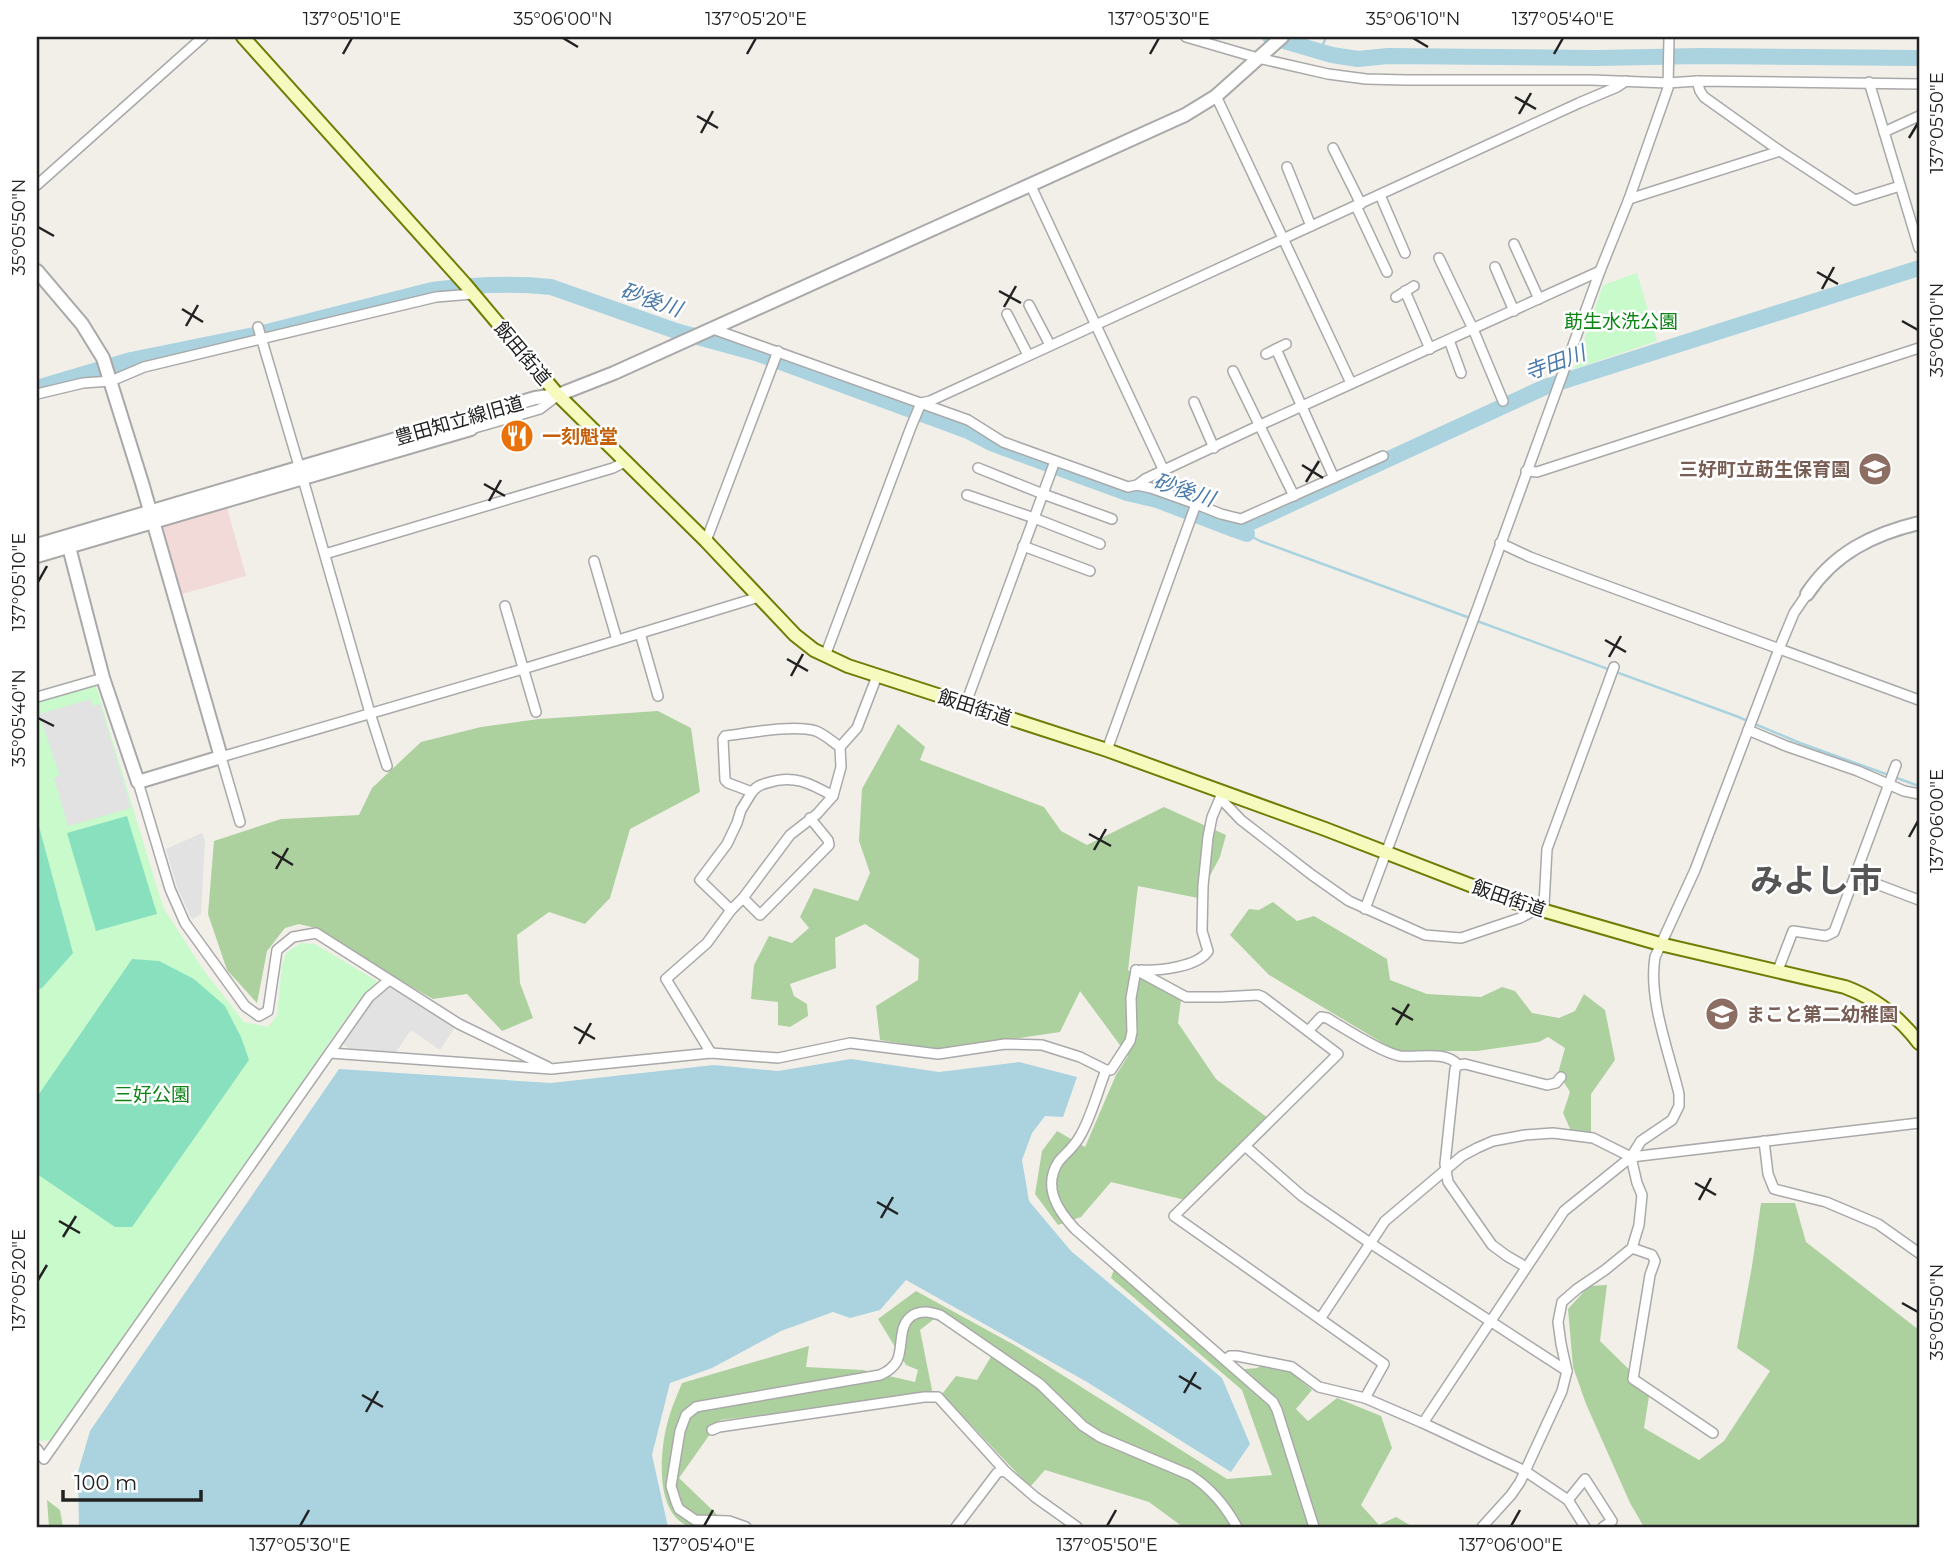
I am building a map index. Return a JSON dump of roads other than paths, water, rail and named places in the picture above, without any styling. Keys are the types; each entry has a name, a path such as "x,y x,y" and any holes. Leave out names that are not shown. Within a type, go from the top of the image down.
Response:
{"main road":[{"name":"飯田街道","path":"243,37 469,290 558,395 706,541 794,635 825,656 877,676 1107,750 1221,795 1385,852 1539,910 1660,944 1778,970 1863,993 1917,1037"}],"street":[{"path":"37,185 203,37"},
{"path":"1186,37 1258,58 1328,74 1366,79 1919,84"},
{"path":"558,395 684,343 1185,115 1216,96 1282,37"},
{"path":"1365,909 1629,199 1669,81 1669,37"},
{"path":"825,656 920,405 1626,81"},
{"path":"1697,81 1704,97 1855,200 1900,186"},
{"path":"1869,82 1919,248"},
{"path":"1216,96 1351,383"},
{"path":"1884,132 1919,116"},
{"path":"1333,148 1387,272"},
{"path":"1629,199 1780,151"},
{"path":"1287,167 1311,226"},
{"path":"1030,184 1164,471"},
{"path":"1380,195 1405,253"},
{"path":"1514,244 1539,299"},
{"path":"1439,258 1474,329 1503,401"},
{"path":"1495,267 1514,311"},
{"path":"37,271 82,324 103,358 240,822"},
{"path":"1138,485 1145,479 1258,426 1600,271"},
{"path":"1396,297 1414,286"},
{"path":"37,394 83,383 111,381 144,367 469,290"},
{"path":"1405,291 1430,349"},
{"path":"1029,304 1050,345"},
{"path":"1007,314 1028,355"},
{"path":"258,328 387,766"},
{"path":"709,331 968,420 1003,442 1055,462 1128,487 1138,485 1151,488 1196,506 1241,519 1383,456"},
{"path":"1449,340 1461,373"},
{"path":"1266,354 1286,344"},
{"path":"1526,471 1536,472 1919,348"},
{"path":"1276,349 1334,478"},
{"path":"706,541 777,353"},
{"path":"1233,371 1294,496"},
{"name":"豊田知立線旧道","path":"301,473 540,410 558,395"},
{"name":"豊田知立線旧道","path":"37,545 150,517 301,473 535,398 558,395"},
{"path":"1194,402 1214,448"},
{"path":"324,554 613,468 625,461"},
{"path":"966,704 1055,462"},
{"path":"978,468 1112,519"},
{"path":"967,495 1100,544"},
{"path":"1107,750 1196,506"},
{"name":"豊田知立線旧道","path":"37,556 150,517"},
{"path":"1423,1423 1564,1211 1631,1157 1641,1141 1672,1120 1679,1106 1677,1086 1654,994 1655,957 1695,870 1779,649 1794,613 1826,569 1857,545 1889,531 1919,523"},
{"path":"1500,544 1567,572 1919,700"},
{"path":"1023,546 1090,571"},
{"path":"69,547 103,678 177,907 191,932 245,1006 258,1016 268,1011 277,950 293,937 316,933 459,1024 551,1069"},
{"path":"593,561 617,640"},
{"path":"138,782 759,597"},
{"path":"505,606 536,712"},
{"path":"640,633 658,696"},
{"path":"1136,970 1150,971 1192,964 1208,951 1202,931 1203,886 1212,817 1221,795 1241,820 1349,901 1425,935 1461,938 1539,910 1544,905 1547,849 1614,667"},
{"path":"711,1053 666,979 707,943 790,835 833,796 841,767 840,747 857,728 877,676"},
{"path":"37,697 103,678"},
{"path":"752,792 725,780 725,736 801,729 817,732 840,747"},
{"path":"1748,730 1919,794"},
{"path":"1778,970 1793,931 1826,936 1834,932 1895,766"},
{"path":"731,910 701,880 727,844 741,810 756,786 780,778 797,780 833,796"},
{"path":"743,898 760,915 829,845 810,818"},
{"path":"1855,876 1919,900"},
{"path":"1136,970 1186,997 1258,995 1338,1054 1174,1216 1384,1364 1365,1398"},
{"path":"330,1052 551,1069 711,1053 778,1058 850,1043 938,1054 1005,1044 1042,1045 1111,1070 1130,1041 1131,999 1136,970"},
{"path":"37,1449 44,1459 369,997 390,980"},
{"path":"1308,1031 1321,1017 1327,1018 1398,1056 1434,1055 1454,1061 1458,1066"},
{"path":"1526,1266 1492,1245 1448,1182 1445,1172 1455,1069 1465,1064 1547,1085 1556,1083 1561,1077"},
{"path":"1106,1070 1080,1137 1059,1162 1052,1176 1055,1204 1075,1229 1273,1402 1314,1527"},
{"path":"1320,1319 1385,1221 1462,1156 1493,1142 1553,1133 1593,1138 1631,1157 1919,1123"},
{"path":"1764,1141 1768,1174 1774,1189 1826,1202 1878,1224 1919,1253"},
{"path":"1245,1146 1302,1196 1567,1371"},
{"path":"1482,1527 1511,1495 1562,1391 1567,1371 1558,1322 1562,1302 1632,1248 1639,1225 1642,1195 1631,1157"},
{"path":"1632,1248 1653,1255 1655,1261 1650,1275 1633,1379 1713,1433"},
{"path":"746,1527 729,1521 695,1520 680,1509 671,1486 680,1431 686,1415 696,1407 880,1375 892,1368 897,1360 904,1324 908,1318 924,1312 940,1315 1040,1384 1083,1426 1100,1437 1203,1483 1218,1496 1237,1527"},
{"path":"1226,1359 1237,1356 1292,1367 1319,1387 1365,1398 1423,1423 1525,1471 1568,1500 1586,1527"},
{"path":"712,1430 931,1396 941,1399 1006,1472 1077,1527"},
{"path":"956,1527 997,1473 1006,1472"},
{"path":"1568,1500 1585,1479 1612,1521 1603,1527"}],"water":[{"path":"851,1059 939,1072 1019,1062 1077,1077 1063,1117 1045,1116 1032,1133 1022,1160 1029,1201 1071,1251 1222,1378 1250,1444 1231,1472 1087,1382 906,1280 880,1310 850,1318 833,1312 781,1331 712,1368 670,1383 652,1455 668,1527 79,1527 78,1472 90,1431 339,1069 551,1083 714,1065 778,1071"}],"waterway":[{"path":"1270,37 1332,55 1358,59 1388,56 1919,58"},
{"path":"1320,52 1326,37"},
{"name":"寺田川","path":"1247,534 1233,529 1545,387 1919,268"},
{"name":"砂後川","path":"37,388 131,360 259,334 432,290 491,285 551,287 676,331 756,353 968,431 991,443 1233,529"},
{"path":"1247,534 1470,618"},
{"path":"1477,621 1919,786"}],"place":[{"name":"一刻魁堂","path":"517,436"},
{"name":"三好町立莇生保育園","path":"1875,469"},
{"name":"まこと第二幼稚園","path":"1722,1014"}],"district":[{"name":"みよし市","path":"1816,880"}],"park label":[{"name":"莇生水洗公園","path":"1621,321"},
{"name":"三好公園","path":"152,1094"}]}
